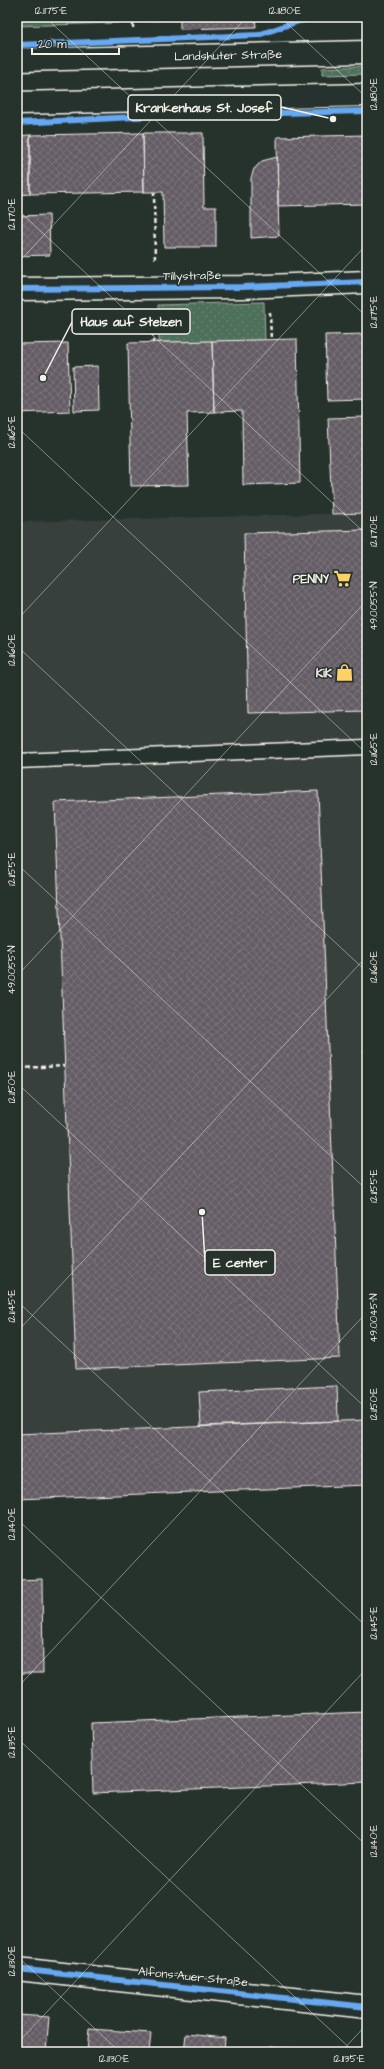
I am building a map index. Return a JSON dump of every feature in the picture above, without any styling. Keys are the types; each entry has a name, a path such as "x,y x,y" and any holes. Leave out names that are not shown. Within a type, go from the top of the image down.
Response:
{"street":[{"name":"Landshuter Straße","path":"17,60 367,52"},
{"path":"17,103 367,95"},
{"name":"Tillystraße","path":"17,289 242,287 367,282"},
{"name":"Alfons-Auer-Straße","path":"17,1969 367,2007"}],"lane":[{"path":"17,761 367,747"}],"path":[{"path":"133,17 133,24"},
{"path":"154,192 155,264"},
{"path":"363,1051 367,1053"},
{"path":"20,1068 64,1066"}],"shaded area":[{"path":"17,17 367,17 17,26"},
{"path":"367,513 367,1420 17,1434 17,522"}],"green space":[{"path":"17,17 118,17 118,23 17,26"},
{"path":"367,66 367,74 322,75 322,68"},
{"path":"264,302 265,340 159,342 158,305"}],"building":[{"path":"180,17 255,17 256,27 180,29"},
{"path":"143,133 203,133 204,207 216,207 216,247 164,247 163,192 144,192"},
{"path":"143,133 144,192 30,194 30,135"},
{"path":"30,135 30,194 17,195 17,136"},
{"path":"367,135 367,204 278,206 277,137"},
{"path":"277,157 279,236 251,238 251,178 254,169 262,161"},
{"path":"49,215 50,255 17,256 17,216"},
{"path":"367,334 367,399 327,400 325,335"},
{"path":"297,339 300,483 243,485 242,411 214,412 212,341"},
{"path":"212,341 214,412 187,413 189,485 131,486 128,343"},
{"path":"68,343 70,411 17,413 17,344"},
{"path":"98,366 99,410 74,411 73,367"},
{"path":"367,417 367,513 332,514 328,418"},
{"path":"367,530 367,710 248,713 244,533"},
{"path":"318,791 340,1358 76,1369 55,802"},
{"path":"337,1386 338,1421 201,1426 199,1392"},
{"path":"367,1420 367,1485 17,1499 17,1434"},
{"path":"42,1579 43,1673 17,1673 17,1580"},
{"path":"367,1712 367,1782 93,1793 91,1723"},
{"path":"17,2015 49,2017 46,2052 17,2052"},
{"path":"89,2029 151,2033 149,2052 87,2052"},
{"path":"186,2034 225,2038 224,2052 184,2052"},
{"path":"270,2047 310,2050 310,2052 270,2052"}],"cycle path":[{"path":"17,45 258,35 299,21 318,17"},
{"path":"17,123 155,116 367,111"},
{"path":"17,289 242,287 367,282"},
{"path":"17,1969 367,2007"}],"place":[{"name":"Krankenhaus St. Josef","path":"333,119"},
{"name":"Haus auf Stelzen","path":"43,378"},
{"name":"PENNY","path":"342,579"},
{"name":"KiK","path":"345,673"},
{"name":"E center","path":"202,1212"}]}
